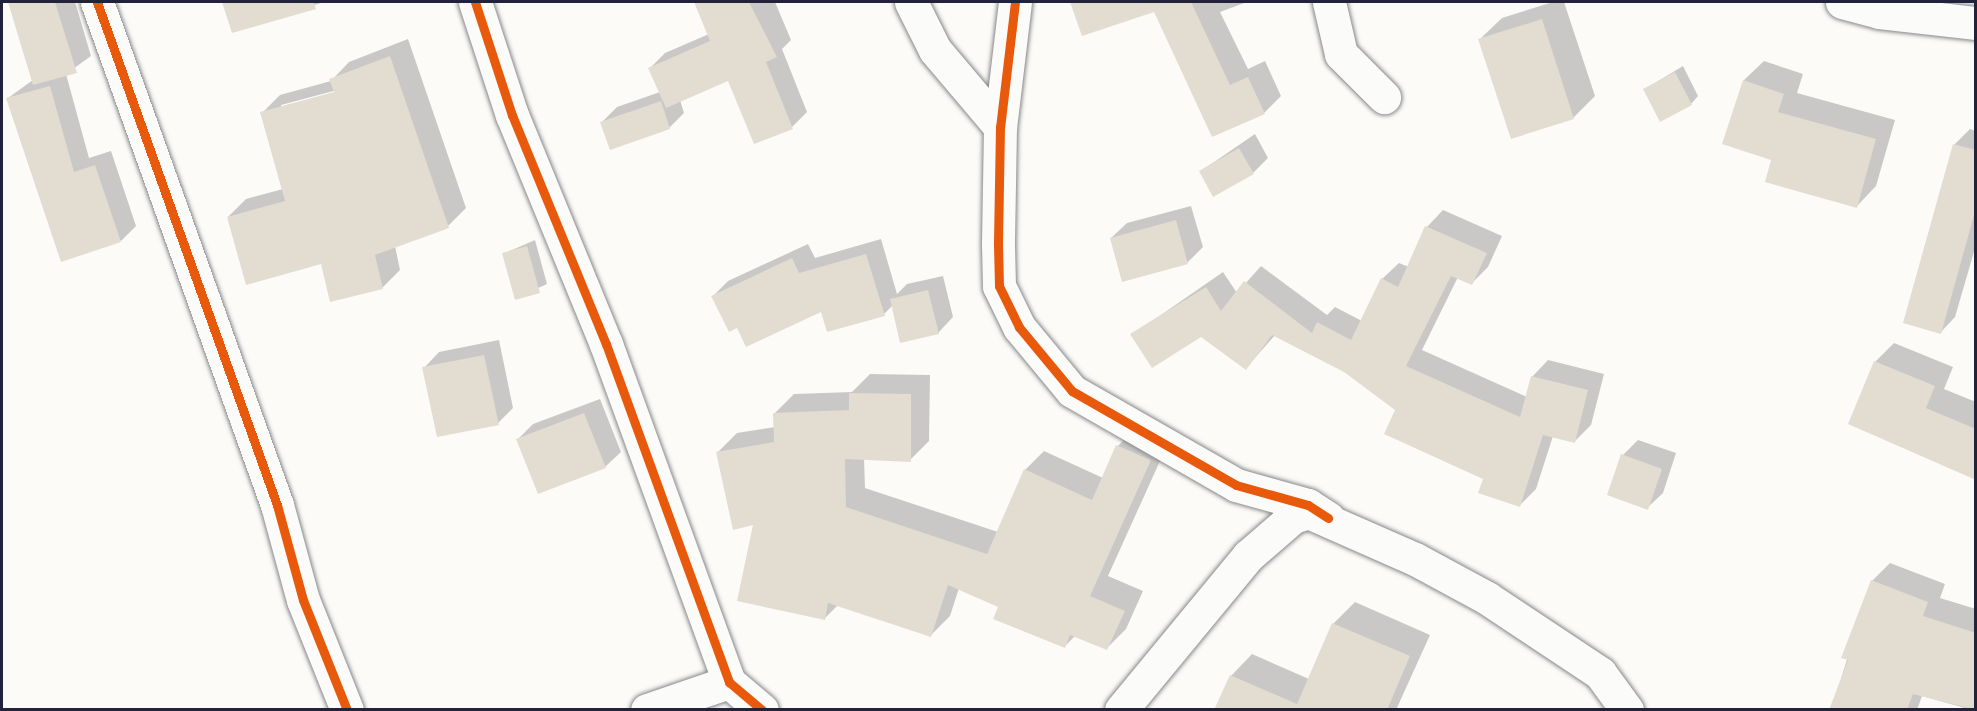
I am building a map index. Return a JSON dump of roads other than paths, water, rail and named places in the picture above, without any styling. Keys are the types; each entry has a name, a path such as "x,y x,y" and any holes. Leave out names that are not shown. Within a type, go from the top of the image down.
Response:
{"street":[{"path":"97,2 277,505 303,600 347,710"},
{"path":"475,2 512,115 606,345 729,682 762,710"},
{"path":"911,2 935,50 1000,127"},
{"path":"1015,2 1000,127 999,286 1019,327 1072,392 1236,484 1308,505 1328,518 1415,559 1549,637 1614,685 1626,710"},
{"path":"1329,2 1341,54 1384,97"},
{"path":"1842,2 1879,12 1976,23"},
{"path":"1121,710 1248,556 1293,517 1308,512 1328,518"},
{"path":"647,710 729,682"}]}
